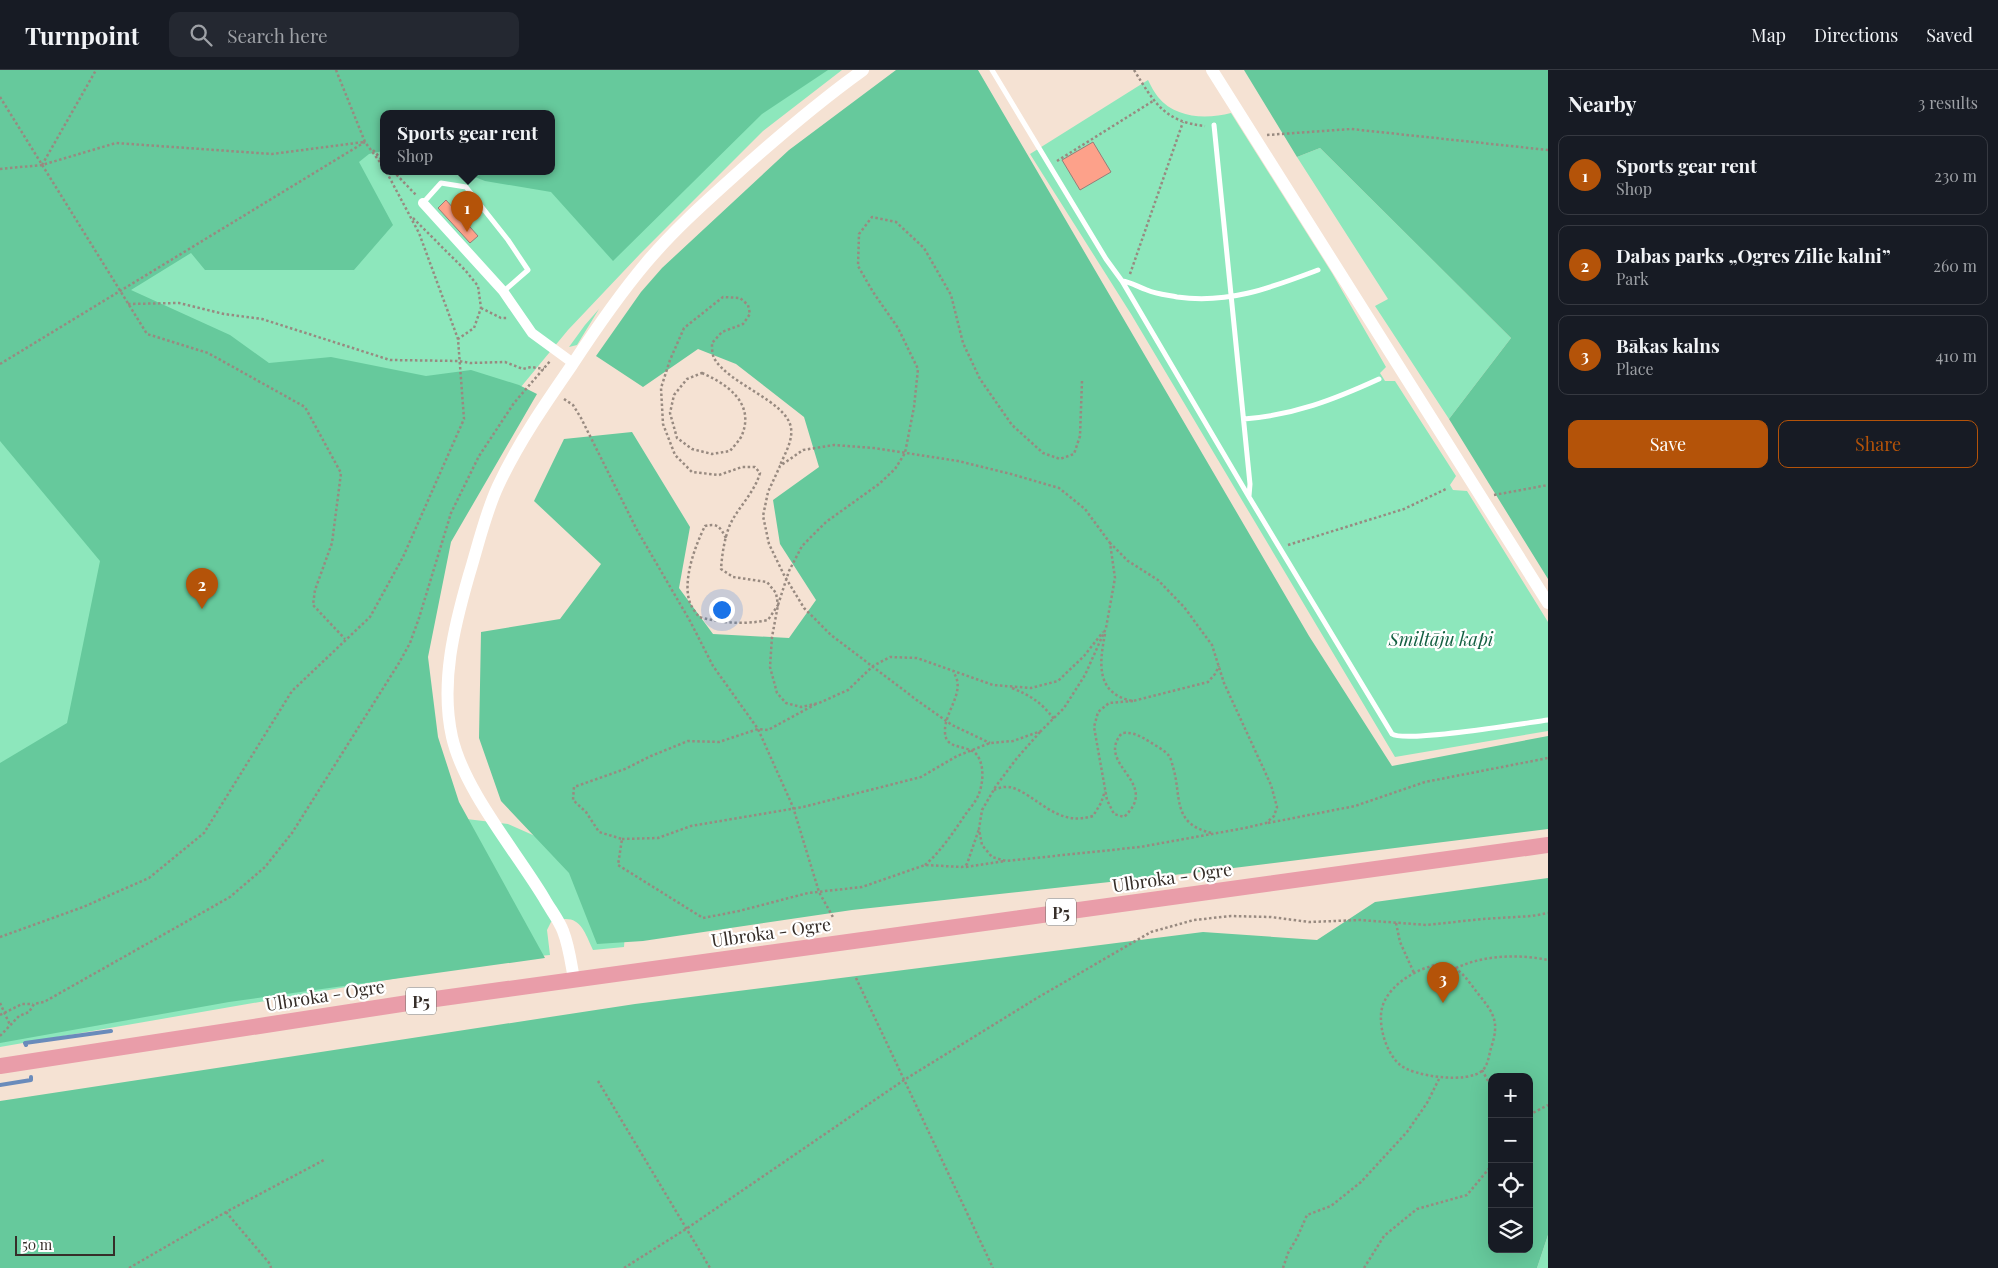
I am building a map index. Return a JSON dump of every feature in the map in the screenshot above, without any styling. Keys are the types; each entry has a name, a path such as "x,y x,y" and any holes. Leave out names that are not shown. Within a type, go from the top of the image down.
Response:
{"main road":[{"name":"Ulbroka - Ogre","path":"0,1066 574,979 1548,845"}],"street":[{"path":"574,979 563,930 532,878 480,800 461,764 452,738 448,707 448,669 459,611 496,489 517,448 553,391 599,323 647,262 701,206 790,125 863,70"},
{"path":"1212,70 1548,602"},
{"path":"423,203 503,292 532,333 558,350 573,363"}],"lane":[{"path":"992,70 1050,166 1124,282 1248,496 1392,734 1396,736 1419,736 1548,720"},
{"path":"1214,125 1250,484 1248,496"},
{"path":"423,203 441,183 466,187 508,240 528,270 503,292"},
{"path":"1124,282 1147,291 1196,299 1260,291 1318,270"},
{"path":"1244,420 1303,409 1324,403 1379,379"}],"path":[{"path":"42,165 96,70"},
{"path":"336,70 365,142 380,162"},
{"path":"1134,70 1153,101 1166,113 1183,122 1205,126 1214,125"},
{"path":"0,98 147,334 208,354 305,407 341,473 332,543 315,590 313,605 345,640"},
{"path":"1050,166 1153,101"},
{"path":"1124,282 1183,122"},
{"path":"1253,136 1351,129 1548,150"},
{"path":"0,169 42,165 116,143 272,154 365,142"},
{"path":"365,142 380,158"},
{"path":"0,364 365,142"},
{"path":"0,936 83,907 149,878 204,833 292,691 370,617 403,557 464,419 458,339 419,233 388,175"},
{"path":"397,175 423,203"},
{"path":"412,217 465,270 478,286 481,308 474,328 458,339"},
{"path":"819,702 802,706 794,705 786,703 777,693 770,667 772,637 778,605 802,546 826,522 878,484 895,469 904,453 914,407 918,369 898,328 858,266 858,234 872,217 896,222 924,248 951,295 963,343 980,379 1012,425 1043,453 1060,459 1074,454 1080,436 1082,381"},
{"path":"726,538 720,527 714,524 705,526 696,545 688,576 690,603 699,617 720,623 750,624 768,620 778,605 776,593 767,582 733,577 721,569 722,551 730,526 756,485 760,474 755,467 742,467 719,475 692,472 675,455 663,424 661,388 670,360 684,328 723,297 740,298 748,305 750,314 743,324 722,332 712,343 713,357 722,369 787,416 791,429 789,442 768,492 763,516 768,544 787,580 804,608 831,635 946,722 990,743"},
{"path":"128,304 178,303 224,314 262,318 390,360 459,361 470,363 505,362 523,369 531,367 544,369"},
{"path":"481,308 501,318 515,318 520,315"},
{"path":"0,1015 22,1004 44,1002 230,897 265,867 309,808 399,663 419,618 451,513 479,456 514,404 558,350"},
{"path":"702,373 721,381 740,399 746,418 742,436 730,450 712,454 692,449 677,438 670,413 674,395 687,378 702,373"},
{"path":"553,391 573,405 581,418 637,530 690,621 713,666 758,730 793,807 819,892 834,919"},
{"path":"780,466 804,450 834,444 958,461 1059,488 1085,510 1110,544 1128,561 1158,580 1184,607 1212,645 1224,683 1271,785 1277,806 1274,816 1266,823"},
{"path":"1482,497 1548,485"},
{"path":"1280,547 1404,509 1446,489"},
{"path":"1110,544 1115,578 1101,656 1102,675 1109,690 1121,698 1133,701"},
{"path":"1041,731 1013,741 990,743 957,756 921,777 803,806 691,826 658,838 622,839 599,832 586,812 573,800 574,787 625,769 651,756 688,742 719,742 758,730 768,730 819,702 848,690 873,666 890,657 917,658 992,685 1031,688 1058,681 1084,656 1106,628"},
{"path":"962,867 967,864 972,855 982,810 994,790 1017,758 1064,708 1085,676 1106,628"},
{"path":"1214,834 1201,831 1192,826 1185,818 1177,799 1175,773 1169,756 1133,732 1122,733 1116,741 1115,752 1121,766 1132,780 1136,796 1133,809 1124,817 1114,814 1107,800 1094,728 1098,712 1109,704 1133,701 1208,682 1219,666"},
{"path":"925,865 952,835 978,797 982,782 982,767 977,755 971,751 951,745 946,739 946,722 955,700 958,686 956,676 952,671"},
{"path":"1008,686 1031,696 1044,706 1054,718"},
{"path":"622,839 618,865 703,918 739,911 808,893 862,887 925,865 962,867 1140,846 1214,834 1355,806 1425,782 1548,758"},
{"path":"994,790 1005,786 1016,788 1051,812 1066,817 1082,819 1093,816 1106,790"},
{"path":"979,829 982,845 992,857 1006,861"},
{"path":"624,1268 686,1230 904,1080 1122,947 1163,927 1194,920 1240,916 1271,917 1309,922 1360,920 1427,925 1482,918 1532,916 1548,913"},
{"path":"1396,923 1400,942 1414,973"},
{"path":"1456,968 1480,959 1517,956 1548,960"},
{"path":"1440,964 1456,968 1463,974 1487,1005 1495,1022 1494,1037 1488,1062 1482,1070 1467,1077 1440,1076 1408,1070 1398,1063 1390,1052 1383,1032 1381,1014 1383,1003 1399,984 1414,973 1440,964"},
{"path":"856,978 993,1268"},
{"path":"0,1002 10,1025"},
{"path":"0,1036 19,1016 29,1012 34,1004"},
{"path":"1482,1070 1488,1081"},
{"path":"1284,1268 1288,1253 1307,1215 1320,1212 1331,1206 1361,1182 1407,1132 1427,1103 1440,1076"},
{"path":"598,1081 710,1268"},
{"path":"1533,1113 1548,1105"},
{"path":"129,1268 226,1212 324,1160"},
{"path":"1364,1268 1384,1236 1417,1209 1467,1195 1488,1170"},
{"path":"226,1212 272,1268"}],"green space":[{"path":"0,70 842,70 763,131 640,254 568,330 511,399 369,691 450,817 508,824 560,847 626,920 624,947 593,950 579,924 568,919 560,919 551,922 547,930 550,955 507,959 0,1047"},
{"path":"0,70 828,70 762,114 613,261 551,192 485,181 470,175 555,175 555,110 380,110 380,152 369,154 359,162 393,225 354,270 205,270 191,253 131,290 230,335 269,363 331,357 426,376 471,370 519,385 537,394 451,542 428,657 438,737 459,802 545,958 229,1002 0,1043 0,763 67,723 100,561 0,441"},
{"path":"896,70 978,70 1309,636 1392,766 1548,736 1548,829 1201,872 852,910 643,941 597,944 569,873 501,801 479,738 481,632 560,619 601,564 534,501 564,439 632,432 690,527 679,588 713,634 789,638 816,600 780,544 773,500 819,467 804,417 736,364 698,349 643,387 596,356 641,292 662,268 789,150"},
{"path":"1244,70 1548,70 1548,579 1449,419 1511,338 1320,148 1297,157"},
{"name":"Smiltāju kapi","path":"1148,80 1157,95 1174,110 1192,116 1212,116 1231,113 1332,273 1386,367 1380,373 1385,381 1395,381 1456,476 1450,485 1453,490 1467,491 1548,622 1548,731 1395,757 1131,314 1030,154"},
{"path":"1320,148 1511,338 1449,419 1375,306 1388,299 1297,157"},
{"path":"599,309 577,345 569,347 585,325"},
{"path":"1548,878 1548,1235 1537,1268 0,1268 0,1101 635,1004 1203,932 1317,940 1375,902"},
{"path":"1548,1235 1548,1268 1537,1268"}],"building":[{"path":"1093,142 1111,172 1080,190 1062,160"},
{"path":"446,200 478,236 470,243 438,208"}],"waterway":[{"path":"26,1045 25,1043 111,1031"},
{"path":"0,1085 31,1080 31,1077"}],"place":[{"name":"Sports gear rent","path":"467,232"},
{"name":"Dabas parks „Ogres Zilie kalni”","path":"202,609"},
{"name":"Bākas kalns","path":"1443,1003"}]}
